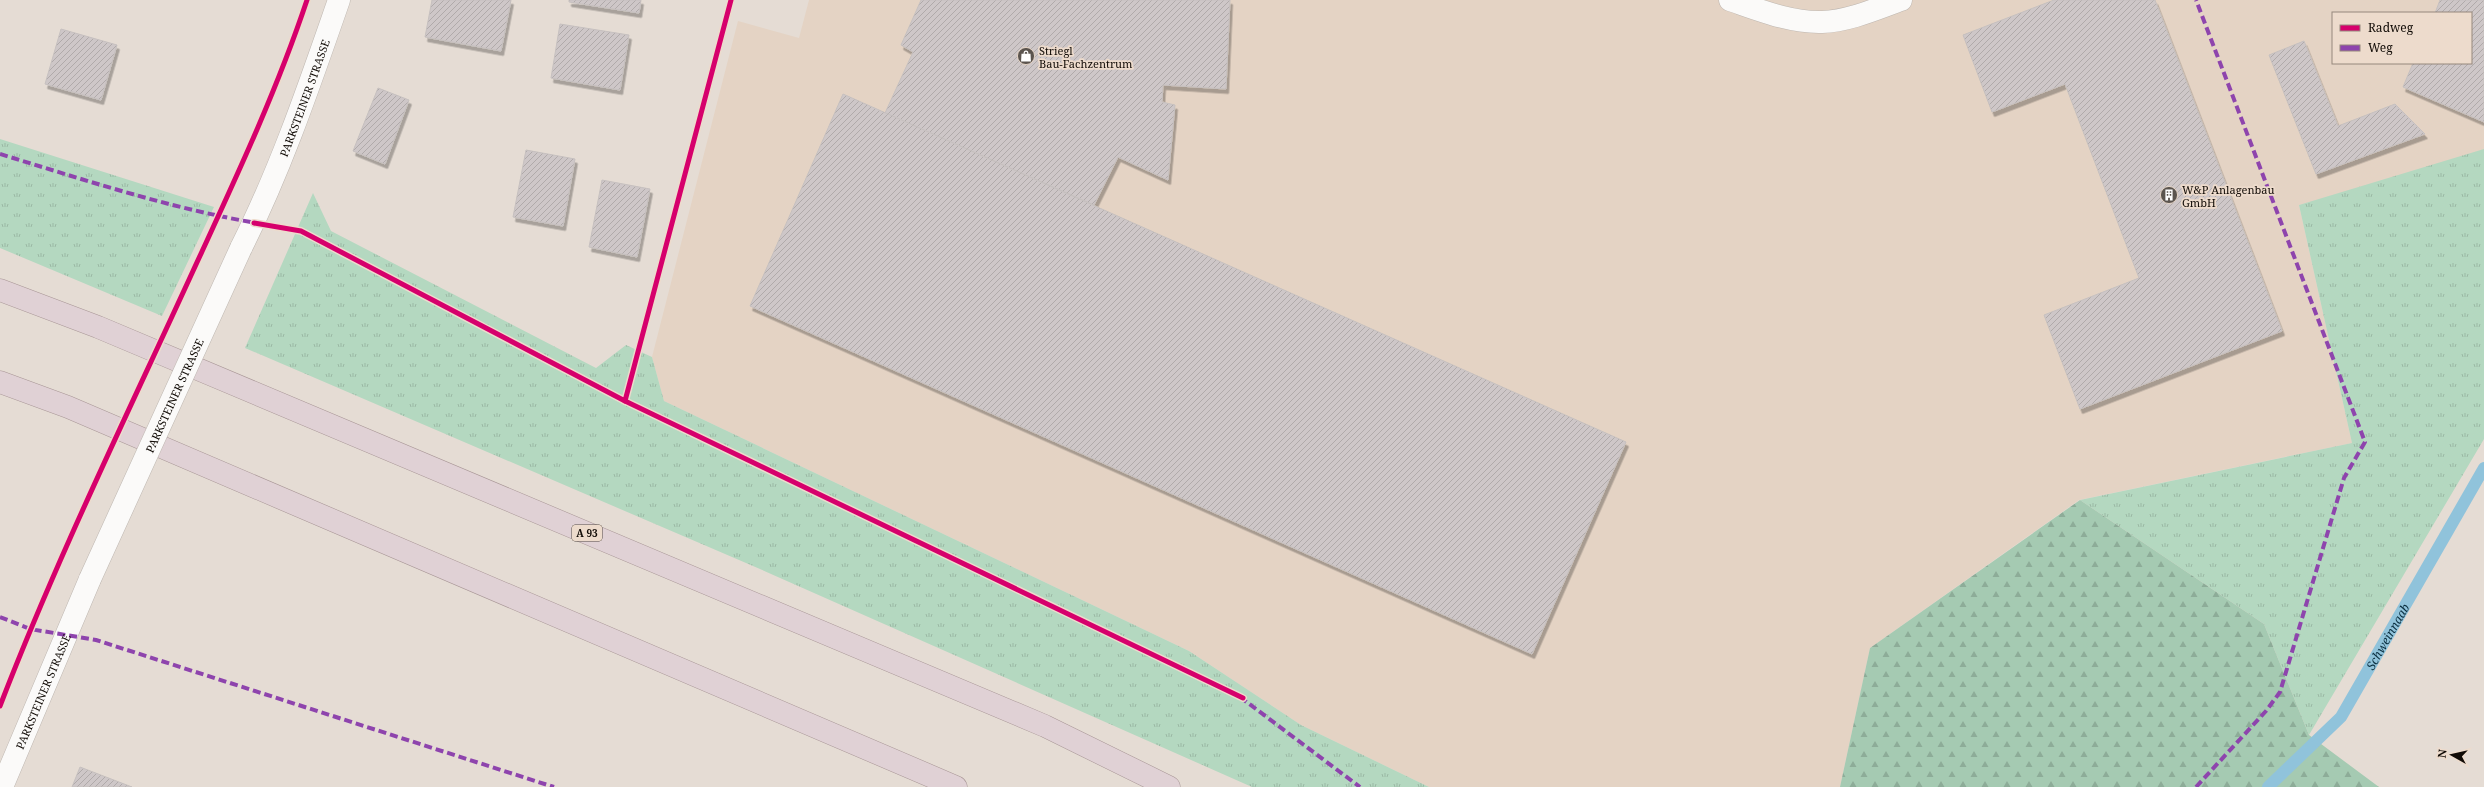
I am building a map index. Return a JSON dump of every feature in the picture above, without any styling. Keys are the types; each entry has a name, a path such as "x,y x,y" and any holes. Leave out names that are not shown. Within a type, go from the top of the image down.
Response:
{"highway":[{"name":"A 93","path":"0,290 98,327 1045,726 1169,787"},
{"path":"0,382 75,410 956,787"}],"street":[{"name":"PARKSTEINER STRASSE","path":"2,787 90,579 241,248 254,223 306,93 339,0"},
{"path":"1730,0 1774,15 1822,22 1866,13 1901,0"}],"shaded area":[{"path":"809,0 2484,0 2484,158 2299,205 2352,443 2079,500 1870,648 1840,787 1429,787 1301,725 1189,651 664,401 652,357 738,21 799,38"}],"green space":[{"path":"0,139 214,207 162,316 0,248"},
{"path":"2484,149 2484,439 2309,735 2264,624 2080,500 2352,443 2299,205"},
{"path":"313,193 331,231 596,368 626,345 652,357 664,401 1189,651 1301,725 1429,787 1252,787 760,569 245,348"},
{"path":"2080,500 2264,624 2309,735 2379,787 1840,787 1870,648"}],"building":[{"path":"432,0 511,0 501,51 425,37"},
{"path":"569,0 641,0 639,13 569,2"},
{"path":"921,0 1230,0 1226,89 1163,85 1162,102 1175,105 1168,180 1118,157 1094,205 885,113 913,52 901,45"},
{"name":"W&P Anlagenbau GmbH","path":"2054,0 2155,0 2282,331 2080,409 2044,315 2139,278 2065,84 1992,112 1963,35"},
{"path":"2440,0 2484,0 2484,122 2403,87 2413,64 2472,64 2472,12 2435,12"},
{"path":"560,24 629,35 620,90 551,78"},
{"path":"61,29 117,45 101,100 45,84"},
{"path":"2304,41 2338,126 2395,104 2425,134 2316,174 2269,55"},
{"path":"378,88 409,100 385,164 353,151"},
{"path":"843,94 1626,442 1532,654 750,306"},
{"path":"526,150 575,159 563,226 513,217"},
{"path":"602,180 650,189 637,257 589,247"},
{"path":"80,767 132,787 72,787"}],"waterway":[{"name":"Schweinnaab","path":"2268,787 2341,717 2484,468"}],"marked path":[{"path":"2196,0 2365,442 2344,478 2280,692 2266,711 2196,787"},
{"path":"0,154 191,210 256,223"},
{"path":"0,617 30,629 96,640 554,787"},
{"path":"1240,697 1360,787"}],"cycle path":[{"path":"0,706 69,541 254,137 282,69 307,0"},
{"path":"254,223 301,231 625,401 731,0"},
{"path":"625,401 1243,698"}],"place":[{"name":"Striegl Bau-Fachzentrum","path":"1026,56"},
{"name":"W&P Anlagenbau GmbH","path":"2169,195"}]}
